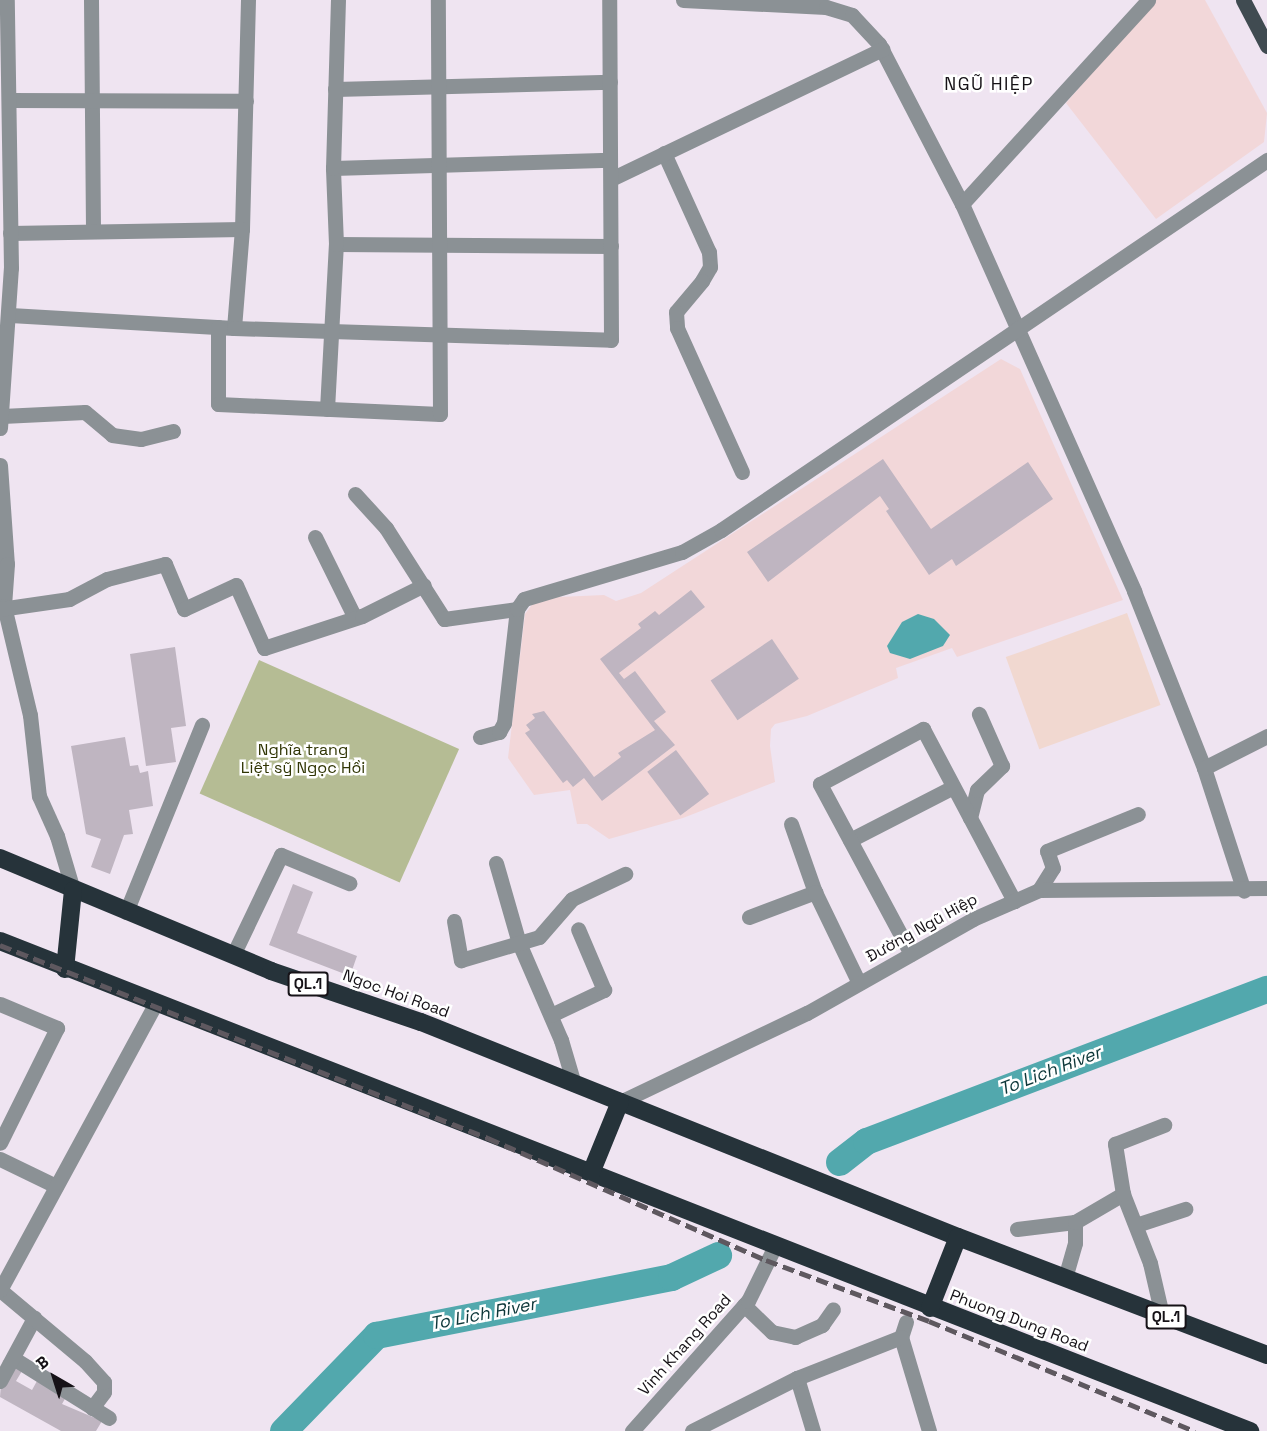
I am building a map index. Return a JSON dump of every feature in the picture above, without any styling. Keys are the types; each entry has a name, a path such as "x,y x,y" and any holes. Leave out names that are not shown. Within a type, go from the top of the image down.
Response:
{"highway":[{"name":"Ngoc Hoi Road","path":"0,858 232,955 421,1022 958,1237"},
{"path":"65,969 73,890"},
{"path":"0,941 65,969 591,1173 620,1102"},
{"name":"Phuong Dung Road","path":"591,1173 930,1308 1250,1431"},
{"path":"930,1308 958,1237"},
{"name":"QL.1","path":"958,1237 1267,1355"}],"main road":[{"path":"1243,0 1267,46"}],"street":[{"path":"7,0 10,233 5,269 10,315 1,422 85,412 112,435 141,439 173,431"},
{"path":"0,1 13,0"},
{"path":"91,0 93,231"},
{"path":"234,328 242,229 248,0"},
{"path":"327,409 336,244 333,168 338,0"},
{"path":"218,327 218,404 440,414 438,0"},
{"path":"10,315 234,328 331,329 611,340 609,0"},
{"path":"683,0 826,3 852,15 867,27 882,49 962,204 1134,591 1204,768 1244,891"},
{"path":"962,204 1148,0"},
{"path":"610,178 882,49"},
{"path":"335,89 610,82"},
{"path":"9,100 246,101"},
{"path":"664,153 709,252 710,267 676,312 677,328 742,472"},
{"path":"333,168 438,163 610,160"},
{"path":"480,737 499,732 504,723 517,609 524,598 606,577 692,546 908,400 1019,331 1267,160"},
{"path":"10,233 242,229"},
{"path":"336,244 611,246"},
{"path":"0,465 7,564 2,607 30,715 39,796 57,836 73,890"},
{"path":"355,494 386,528 444,619 517,609"},
{"path":"315,537 354,616"},
{"path":"2,607 69,599 107,579 165,564 184,609 236,585 264,648 354,616 362,616 424,585"},
{"path":"970,818 977,790 1002,765 980,714"},
{"path":"126,912 202,725"},
{"path":"911,954 820,784 922,729 1014,900"},
{"path":"1204,768 1267,736"},
{"path":"850,840 954,787"},
{"path":"1039,890 1053,868 1047,851 1138,814"},
{"path":"791,824 815,892 859,983"},
{"path":"232,955 281,855 349,883"},
{"path":"496,863 520,944 551,1015 574,1084"},
{"path":"454,921 461,960 520,944 539,937 572,899 625,874"},
{"name":"Đường Ngũ Hiệp","path":"620,1102 738,1047 1014,900 1039,890 1244,891 1267,888"},
{"path":"749,917 815,892"},
{"path":"551,1015 604,990 578,929"},
{"path":"0,1004 57,1028 0,1143"},
{"path":"92,1408 104,1392 104,1382 0,1290 155,1004"},
{"path":"1162,1315 1150,1263 1123,1194 1115,1144 1164,1125"},
{"path":"0,1159 56,1186"},
{"path":"1017,1229 1075,1222 1123,1194"},
{"path":"1136,1225 1185,1209"},
{"path":"1065,1278 1075,1243 1075,1222"},
{"name":"Vinh Khang Road","path":"635,1430 744,1305 775,1246"},
{"path":"744,1305 772,1332 795,1337 822,1325 833,1309"},
{"path":"0,1381 34,1318"},
{"path":"692,1431 797,1378 904,1329 930,1431"},
{"path":"13,1358 109,1418"},
{"path":"797,1378 813,1431"}],"shaded area":[{"path":"1155,0 1205,0 1267,113 1264,142 1156,219 1066,103"},
{"path":"1001,359 1020,369 1123,600 957,657 952,648 896,668 898,678 807,716 775,724 771,729 770,746 775,782 683,818 609,839 587,824 577,824 570,790 534,795 508,758 525,614 537,598 604,595 616,601 641,593"},
{"path":"1127,613 1161,705 1039,749 1006,657"}],"green space":[{"name":"Nghĩa trang Liệt sỹ Ngọc Hồi","path":"259,660 459,749 400,882 200,793"}],"water":[{"path":"918,614 934,619 950,635 943,646 910,659 890,653 887,646 902,622"}],"building":[{"path":"883,459 931,529 1028,462 1053,499 956,566 952,559 929,575 886,511 889,509 880,496 768,582 747,552"},
{"path":"691,590 705,607 619,673 624,679 635,671 666,712 654,721 675,745 602,801 584,778 573,787 567,780 563,783 525,733 530,730 526,725 535,718 532,714 544,711 594,777 621,757 618,753 655,730 600,659 641,628 638,624 655,611 659,615"},
{"path":"772,639 799,679 737,720 711,680"},
{"path":"175,647 186,726 171,728 176,762 146,766 130,654"},
{"path":"125,737 130,766 138,765 140,773 148,771 153,806 129,810 133,834 124,835 110,874 91,867 101,839 86,834 71,746"},
{"path":"676,750 709,794 680,816 647,772"},
{"path":"293,884 313,892 297,933 357,956 350,976 269,945"},
{"path":"3,1360 22,1371 16,1381 32,1390 37,1381 66,1397 62,1404 102,1421 96,1431 61,1431 0,1397"}],"waterway":[{"name":"To Lich River","path":"839,1162 866,1141 1267,989"},
{"name":"To Lich River","path":"283,1431 376,1335 671,1277 718,1255"}],"railway":[{"path":"0,945 488,1138 766,1260 929,1321 1195,1431"}],"district":[{"name":"NGŨ HIỆP","path":"989,84"}]}
